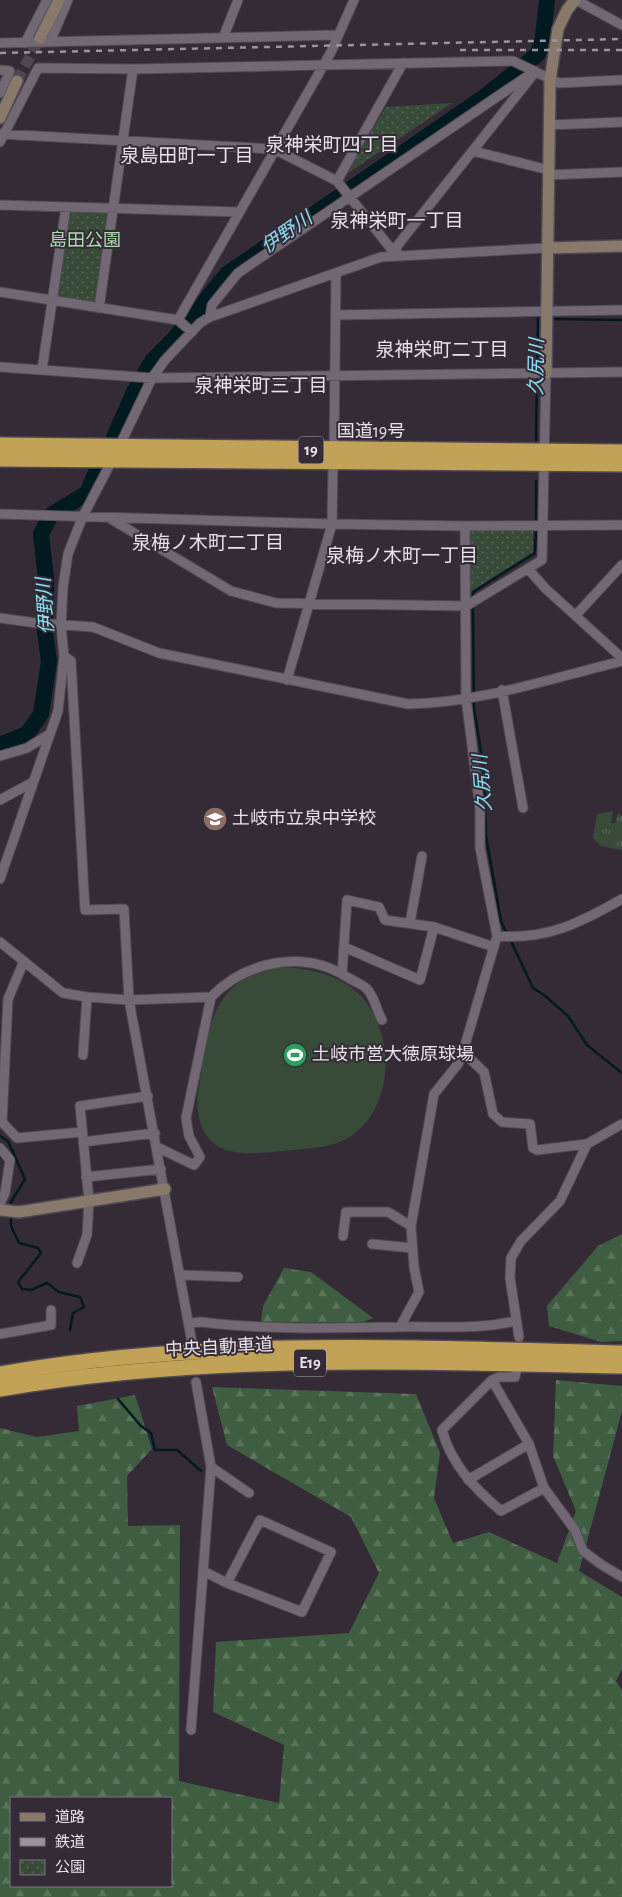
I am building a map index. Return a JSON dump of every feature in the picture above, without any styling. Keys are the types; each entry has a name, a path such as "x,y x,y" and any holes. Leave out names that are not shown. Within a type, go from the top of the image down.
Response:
{"highway":[{"name":"国道19号","path":"0,445 333,456"},
{"name":"国道19号","path":"0,459 112,461 333,456 543,457 622,452"},
{"name":"国道19号","path":"543,457 622,464"},
{"name":"中央自動車道","path":"0,1374 110,1359 304,1347 622,1353"},
{"name":"中央自動車道","path":"0,1390 48,1382 195,1367 388,1362 622,1366"}],"street":[{"path":"26,43 47,0"},
{"path":"45,40 59,0"},
{"path":"45,40 68,0"},
{"path":"223,38 238,0"},
{"path":"178,320 322,64 331,52 354,0"},
{"path":"111,519 231,591 276,603 466,606 542,560 550,80 558,29 567,10 575,0 622,26"},
{"path":"0,43 26,43 45,40 338,35"},
{"path":"396,255 337,181 274,149 1,137 38,68 133,69 514,61 559,83 622,80"},
{"path":"337,181 403,63"},
{"path":"99,308 133,69"},
{"path":"0,70 10,70 0,93"},
{"path":"396,255 397,246 535,71"},
{"path":"210,317 212,306 238,273 535,71"},
{"path":"0,118 17,81"},
{"path":"549,125 622,122"},
{"path":"473,151 548,172 622,172"},
{"path":"0,205 239,212"},
{"path":"42,370 66,207"},
{"path":"0,879 34,782 48,735 58,711 64,656 57,625 68,554 82,518 119,448 152,378 165,360 192,332 210,317 381,257 622,246"},
{"path":"287,680 332,524 336,273"},
{"path":"0,292 178,320 192,332"},
{"path":"336,315 622,310"},
{"path":"0,367 152,378 622,372"},
{"path":"0,514 111,519 332,524 465,526 622,525"},
{"path":"465,526 466,698 480,809 480,848 504,936"},
{"path":"576,615 622,565"},
{"path":"528,569 546,589 622,659"},
{"path":"0,618 36,623 93,627 158,653 408,704 433,703 477,696 622,659"},
{"path":"64,656 71,660 85,910 124,909 130,1000 190,1323 192,1343"},
{"path":"502,690 523,808"},
{"path":"1,756 27,748 48,735"},
{"path":"0,800 34,782"},
{"path":"410,923 422,856"},
{"path":"400,1327 419,1292 412,1248 411,1226 434,1094 458,1064 463,1052 494,947 504,936 550,933 570,927 622,899"},
{"path":"342,974 347,900 379,907 385,920 434,927 494,947"},
{"path":"344,947 420,980 434,927"},
{"path":"0,942 63,993 87,998 130,1000 211,997"},
{"path":"24,961 8,999 2,1122 17,1138 82,1132"},
{"path":"157,1147 194,1166 200,1157 189,1136 186,1118 211,997 232,979 256,967 286,961 313,963 342,974 367,989 382,1020"},
{"path":"84,1055 87,998"},
{"path":"463,1052 484,1072 493,1114 502,1122 530,1124 533,1148 558,1149 588,1144 622,1124"},
{"path":"78,1263 87,1234 89,1201 80,1106 148,1096"},
{"path":"83,1142 155,1133"},
{"path":"519,1337 515,1321 510,1278 511,1258 514,1250 560,1201 588,1144"},
{"path":"0,1148 10,1160 1,1209 19,1212 165,1189"},
{"path":"86,1177 161,1169"},
{"path":"343,1236 346,1212 388,1212 411,1226"},
{"path":"372,1244 412,1248"},
{"path":"181,1275 238,1277"},
{"path":"0,1334 51,1325 51,1310"},
{"path":"190,1323 200,1322 264,1329 454,1328 494,1326 515,1321"},
{"path":"517,1369 514,1377 500,1377 492,1380 442,1430 446,1445 468,1480 475,1489 501,1511 544,1488"},
{"path":"492,1380 529,1444 544,1488 575,1530 583,1551 622,1577"},
{"path":"192,1730 211,1467 196,1382"},
{"path":"468,1480 529,1444"},
{"path":"211,1467 249,1493"},
{"path":"203,1571 227,1584 302,1612 331,1552 260,1520 227,1584"}],"green space":[{"path":"452,103 351,171 345,174 386,107"},
{"name":"島田公園","path":"73,212 108,213 109,216 95,303 57,297 69,215"},
{"path":"471,530 533,531 533,552 467,594 468,534"},
{"path":"613,811 611,823 615,823 618,813 622,816 622,850 601,846 593,838 597,814"},
{"name":"土岐市営大徳原球場","path":"280,967 298,968 333,977 349,986 364,1000 375,1017 382,1037 385,1058 384,1079 379,1100 369,1118 355,1133 340,1142 316,1148 257,1153 241,1153 227,1150 215,1144 205,1134 199,1119 197,1098 209,1033 215,1014 224,998 237,984 255,974"},
{"path":"622,1234 622,1341 601,1342 549,1326 547,1306 598,1246"},
{"path":"284,1268 311,1272 373,1318 361,1323 261,1322 263,1306"},
{"path":"556,1380 622,1386 622,1411 579,1571 622,1597 622,1669 616,1681 622,1690 622,1897 0,1897 0,1428 37,1437 79,1431 77,1406 135,1395 152,1449 127,1476 128,1526 180,1525 179,1781 279,1803 284,1745 213,1712 216,1642 349,1633 379,1573 351,1517 227,1445 212,1387 416,1394 440,1453 434,1498 453,1543 489,1532 557,1563 576,1511 553,1456"}],"waterway":[{"name":"伊野川","path":"114,437 135,390 152,361 173,340 227,274 484,97 538,54 543,37 547,0"},
{"name":"久尻川","path":"537,371 538,318 543,318"},
{"name":"久尻川","path":"551,319 622,320"},
{"name":"久尻川","path":"536,440 537,376"},
{"name":"伊野川","path":"0,745 27,734 41,714 49,661 45,632 46,579 41,534 51,515 87,493 97,470"},
{"name":"久尻川","path":"536,481 536,523"},
{"name":"久尻川","path":"473,598 473,592 535,553 536,529"},
{"name":"久尻川","path":"473,606 474,708 484,770 486,836 501,921 507,934"},
{"name":"久尻川","path":"510,939 533,988 568,1016 587,1045 622,1073"},
{"path":"0,1136 8,1141 25,1179 11,1202 11,1208"},
{"path":"11,1214 11,1226 19,1243 38,1248 41,1253 18,1282 22,1289 31,1290 47,1283 59,1292 80,1297 84,1307 73,1313 70,1330"},
{"path":"118,1399 141,1426 151,1433 155,1450 177,1450 201,1471"}],"tunnel":[{"path":"17,81 40,38"}],"railway":[{"path":"0,53 622,39"},
{"path":"460,50 622,50"}],"place":[{"name":"土岐市立泉中学校","path":"215,819"},
{"name":"土岐市営大徳原球場","path":"295,1055"}],"district":[{"name":"泉神栄町四丁目","path":"332,145"},
{"name":"泉島田町一丁目","path":"187,156"},
{"name":"泉神栄町一丁目","path":"397,221"},
{"name":"泉神栄町二丁目","path":"442,350"},
{"name":"泉神栄町三丁目","path":"261,386"},
{"name":"泉梅ノ木町二丁目","path":"208,543"},
{"name":"泉梅ノ木町一丁目","path":"402,556"}]}
